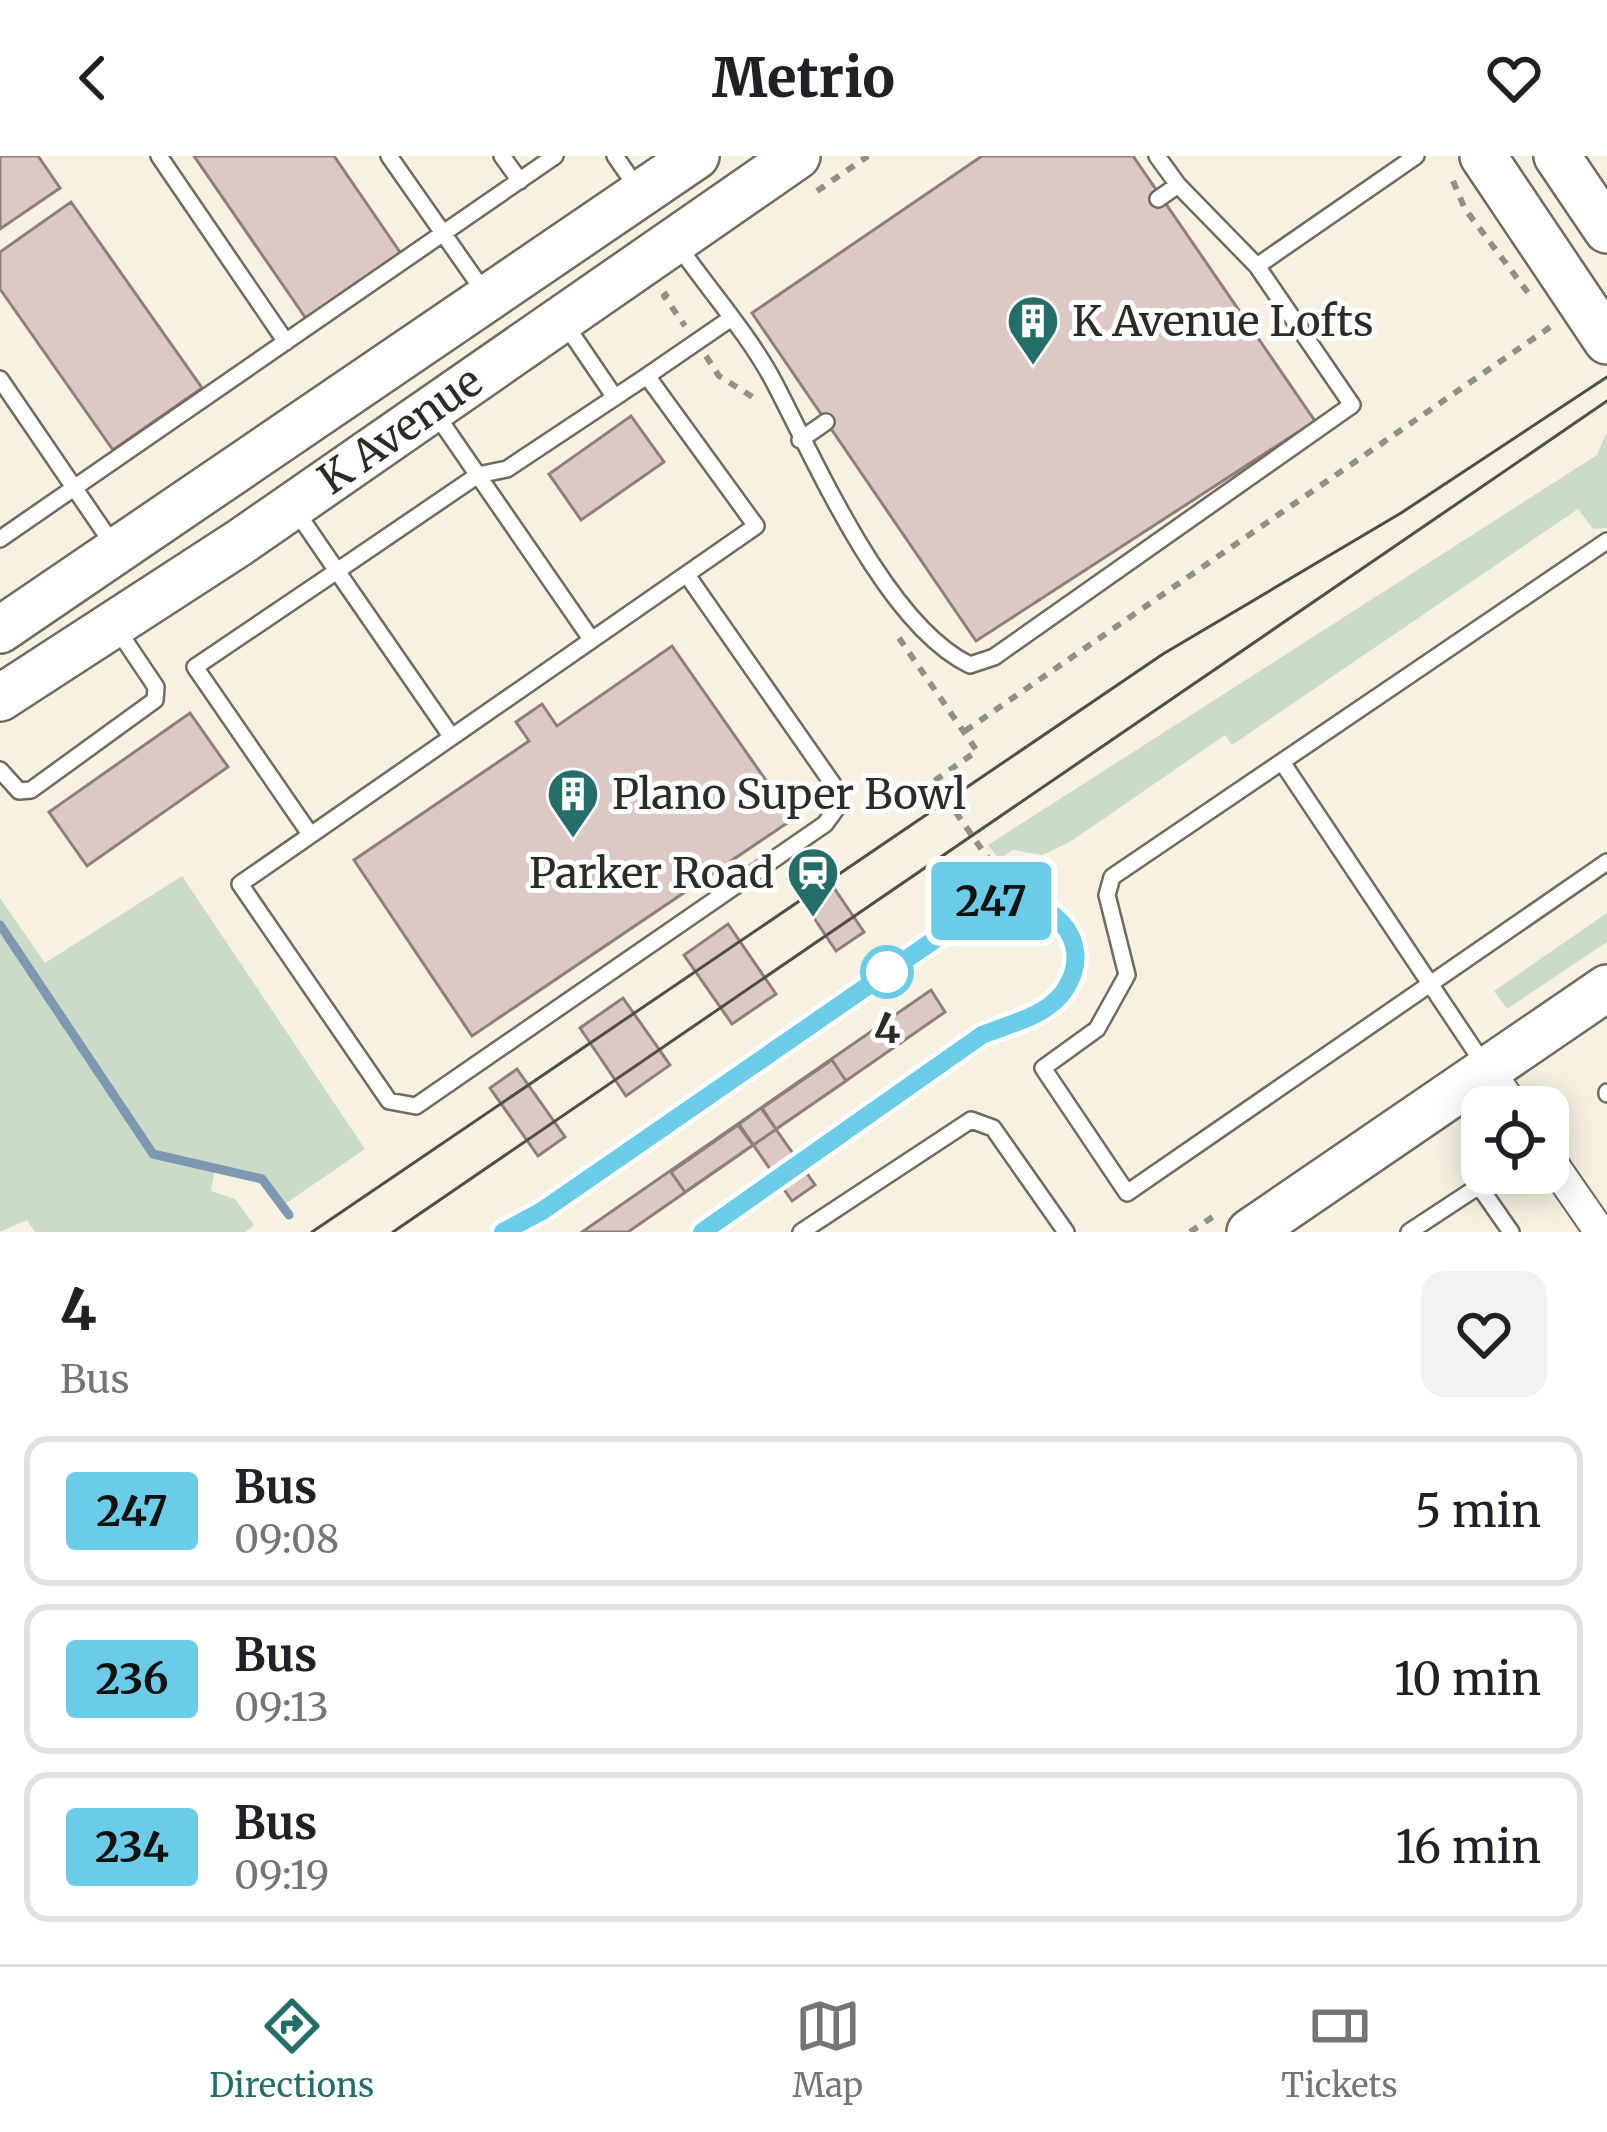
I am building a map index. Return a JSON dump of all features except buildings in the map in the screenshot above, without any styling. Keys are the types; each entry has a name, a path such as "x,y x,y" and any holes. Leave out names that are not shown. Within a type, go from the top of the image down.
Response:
{"main road":[{"name":"K Avenue","path":"0,630 489,299 627,174 696,156"},
{"name":"K Avenue","path":"0,698 292,505 797,156"},
{"path":"1483,156 1607,341"},
{"path":"1557,156 1607,230"},
{"path":"627,174 674,240"},
{"path":"259,456 292,505"},
{"path":"1250,1232 1607,988"}],"street":[{"path":"1487,1068 1499,1086"},
{"path":"1569,1187 1600,1232"}],"lane":[{"path":"159,156 286,342"},
{"path":"389,156 489,299"},
{"path":"502,156 520,181"},
{"path":"0,539 555,156"},
{"path":"674,240 772,380 843,515 920,628 941,652 970,665 994,657 1352,405 1257,266 1178,185 1157,156"},
{"path":"1257,266 1416,156"},
{"path":"1158,199 1178,185"},
{"path":"562,319 614,396"},
{"path":"310,834 196,667 478,476 507,469 730,319"},
{"path":"647,376 756,526 591,639 240,884 389,1101 416,1106 825,824 836,809 837,790 686,574"},
{"path":"0,379 118,551"},
{"path":"432,408 591,639"},
{"path":"800,440 826,422"},
{"path":"292,505 452,736"},
{"path":"1607,541 1112,877 1107,895 1126,975 1097,1029 1043,1068 1127,1193 1607,862"},
{"path":"0,770 19,790 31,790 155,700 156,687 113,624"},
{"path":"1282,762 1487,1068"},
{"path":"502,1232 542,1211 992,900 1026,898 1044,904 1059,919 1074,959 1063,994 1030,1017 982,1035 702,1232"},
{"path":"802,1232 956,1125 970,1120 993,1128 1065,1230"},
{"path":"1409,1232 1479,1186 1511,1232"}],"path":[{"path":"964,731 1560,320"},
{"path":"977,751 924,788 931,798 941,791 994,867"}],"green space":[{"path":"1607,432 1607,528 1593,529 1578,509 1232,745 1225,735 1070,842 1042,855 1013,850 999,859 988,845 1597,455"},
{"path":"182,876 365,1149 282,1206 262,1179 215,1169 211,1191 235,1199 254,1225 245,1232 35,1232 27,1220 0,1232 0,898 45,963"},
{"path":"1607,913 1607,942 1507,1009 1494,991"}],"waterway":[{"path":"0,925 153,1154 262,1179 289,1215"}],"tram line":[{"path":"312,1232 1163,654 1401,513 1607,377"},
{"path":"393,1232 1607,401"}],"bus line":[{"name":"247","path":"503,1232 542,1211 992,900 1026,898 1044,904 1059,919 1070,938 1074,959 1063,994 1030,1017 982,1035 702,1232"}],"place":[{"name":"K Avenue Lofts","path":"1033,367"},
{"name":"Plano Super Bowl","path":"573,840"},
{"name":"Parker Road","path":"813,919"},
{"name":"4","path":"887,972"}]}
